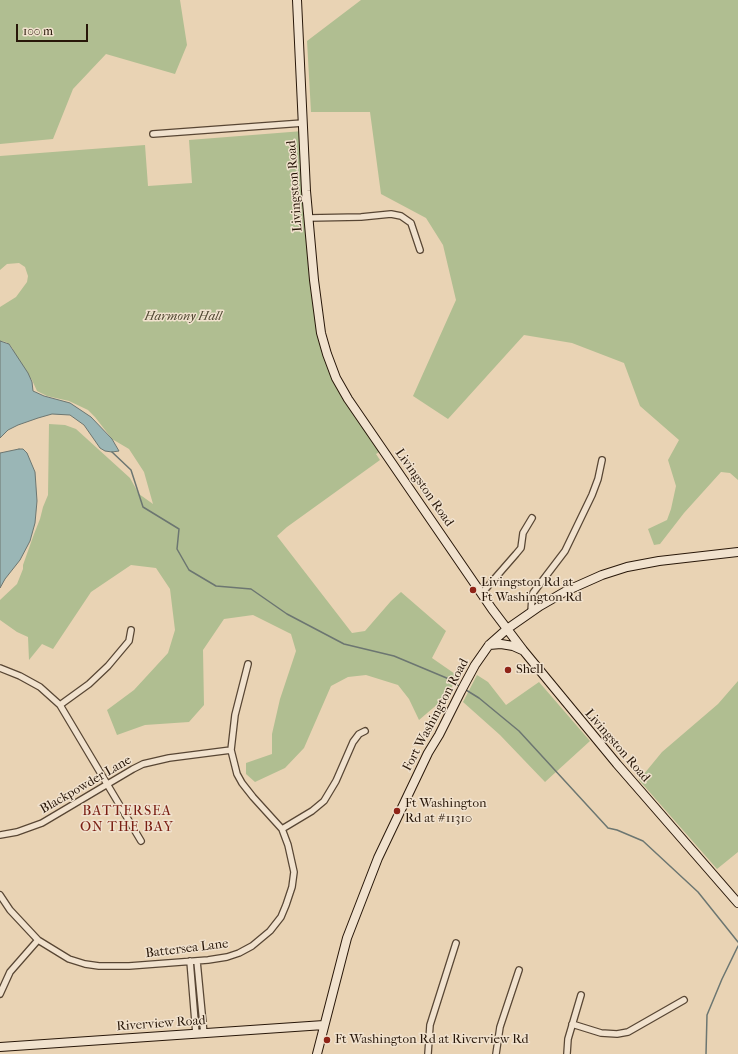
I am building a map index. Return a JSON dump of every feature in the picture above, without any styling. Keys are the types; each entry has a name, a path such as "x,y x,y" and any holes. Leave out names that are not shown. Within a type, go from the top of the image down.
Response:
{"main road":[{"name":"Livingston Road","path":"296,0 308,218 314,280 320,324 327,354 336,378 348,399 523,650 607,752 738,903"},
{"name":"Fort Washington Road","path":"317,1054 347,938 378,858 421,767 461,691 489,645 531,612 577,585 613,571 640,564 738,552"},
{"path":"489,645 501,644 513,646 523,650"},
{"name":"Riverview Road","path":"0,1047 324,1025"}],"street":[{"path":"153,134 303,123"},
{"path":"308,218 361,217 391,214 401,216 411,223 420,250"},
{"path":"531,612 533,593 565,551 592,495 598,479 602,460"},
{"path":"482,593 516,554 520,548 523,533 532,518"},
{"path":"60,705 89,684 111,663 129,642 131,630"},
{"name":"Battersea Lane","path":"0,896 10,910 38,940 69,958 85,964 98,966 129,966 197,961 227,957 245,950 261,940 281,917 292,887 294,872 288,844 282,829 242,783 236,769 231,750 235,715 248,664"},
{"path":"0,668 20,676 40,687 60,705 141,841"},
{"path":"282,829 312,811 324,801 336,781 353,742 365,731"},
{"name":"Blackpowder Lane","path":"0,835 17,832 42,823 133,769 156,761 231,750"},
{"path":"0,994 10,972 38,940"},
{"path":"428,1054 430,1025 456,943"},
{"path":"190,961 200,1034"},
{"path":"197,961 200,1034"},
{"path":"496,1054 500,1027 519,970"},
{"path":"567,1054 568,1039 581,995"},
{"path":"572,1024 601,1032 617,1034 628,1032 684,1000"}],"green space":[{"path":"0,0 180,0 187,45 175,74 106,54 73,89 53,139 0,144"},
{"path":"361,0 738,0 738,480 730,473 721,472 684,513 660,544 654,545 648,529 667,520 671,509 676,486 668,460 679,440 640,406 624,363 572,343 524,335 448,419 413,396 456,300 443,245 426,218 381,194 370,112 311,112 307,41"},
{"name":"Harmony Hall","path":"303,131 308,226 327,358 381,451 376,454 380,460 287,527 277,536 352,633 365,631 391,601 401,592 446,631 432,658 458,676 446,697 419,720 409,699 398,685 366,675 348,677 331,686 304,748 285,768 255,782 246,774 246,763 272,754 272,734 280,699 296,651 291,634 253,615 224,619 203,650 204,705 189,722 145,725 117,735 107,710 134,690 168,653 175,630 170,589 156,568 131,565 91,592 53,649 42,644 29,660 28,637 17,632 0,620 0,600 17,584 48,495 49,424 65,425 76,429 130,478 139,494 153,504 144,472 129,449 112,439 88,410 69,401 47,396 37,391 32,380 13,356 13,349 6,342 0,341 0,307 16,297 27,282 28,276 25,267 19,263 7,264 0,270 0,156 145,145 148,186 192,183 189,140"},
{"path":"477,675 488,682 506,705 539,682 590,741 545,782 500,735 463,702"},
{"path":"738,681 738,852 717,869 639,780 662,752 718,704"}],"water":[{"path":"0,341 9,344 28,373 32,382 33,391 44,396 70,403 91,417 112,439 119,451 105,451 100,448 84,425 70,415 52,414 38,418 8,430 0,438"},
{"path":"23,449 27,453 35,472 37,501 35,523 30,541 20,560 0,588 0,453"}],"waterway":[{"path":"112,452 131,470 143,507 179,529 177,549 189,570 216,586 251,589 287,614 344,644 394,656 449,679 459,686"},
{"path":"466,690 479,698 519,731 608,828 617,830 643,841 698,892 738,942"},
{"path":"706,1054 707,1015 738,946"}],"place":[{"name":"Livingston Rd at Ft Washington Rd","path":"473,590"},
{"name":"Shell","path":"508,670"},
{"name":"Ft Washington Rd at #11310","path":"397,811"},
{"name":"Ft Washington Rd at Riverview Rd","path":"327,1040"}],"district":[{"name":"BATTERSEA ON THE BAY","path":"127,820"}]}
